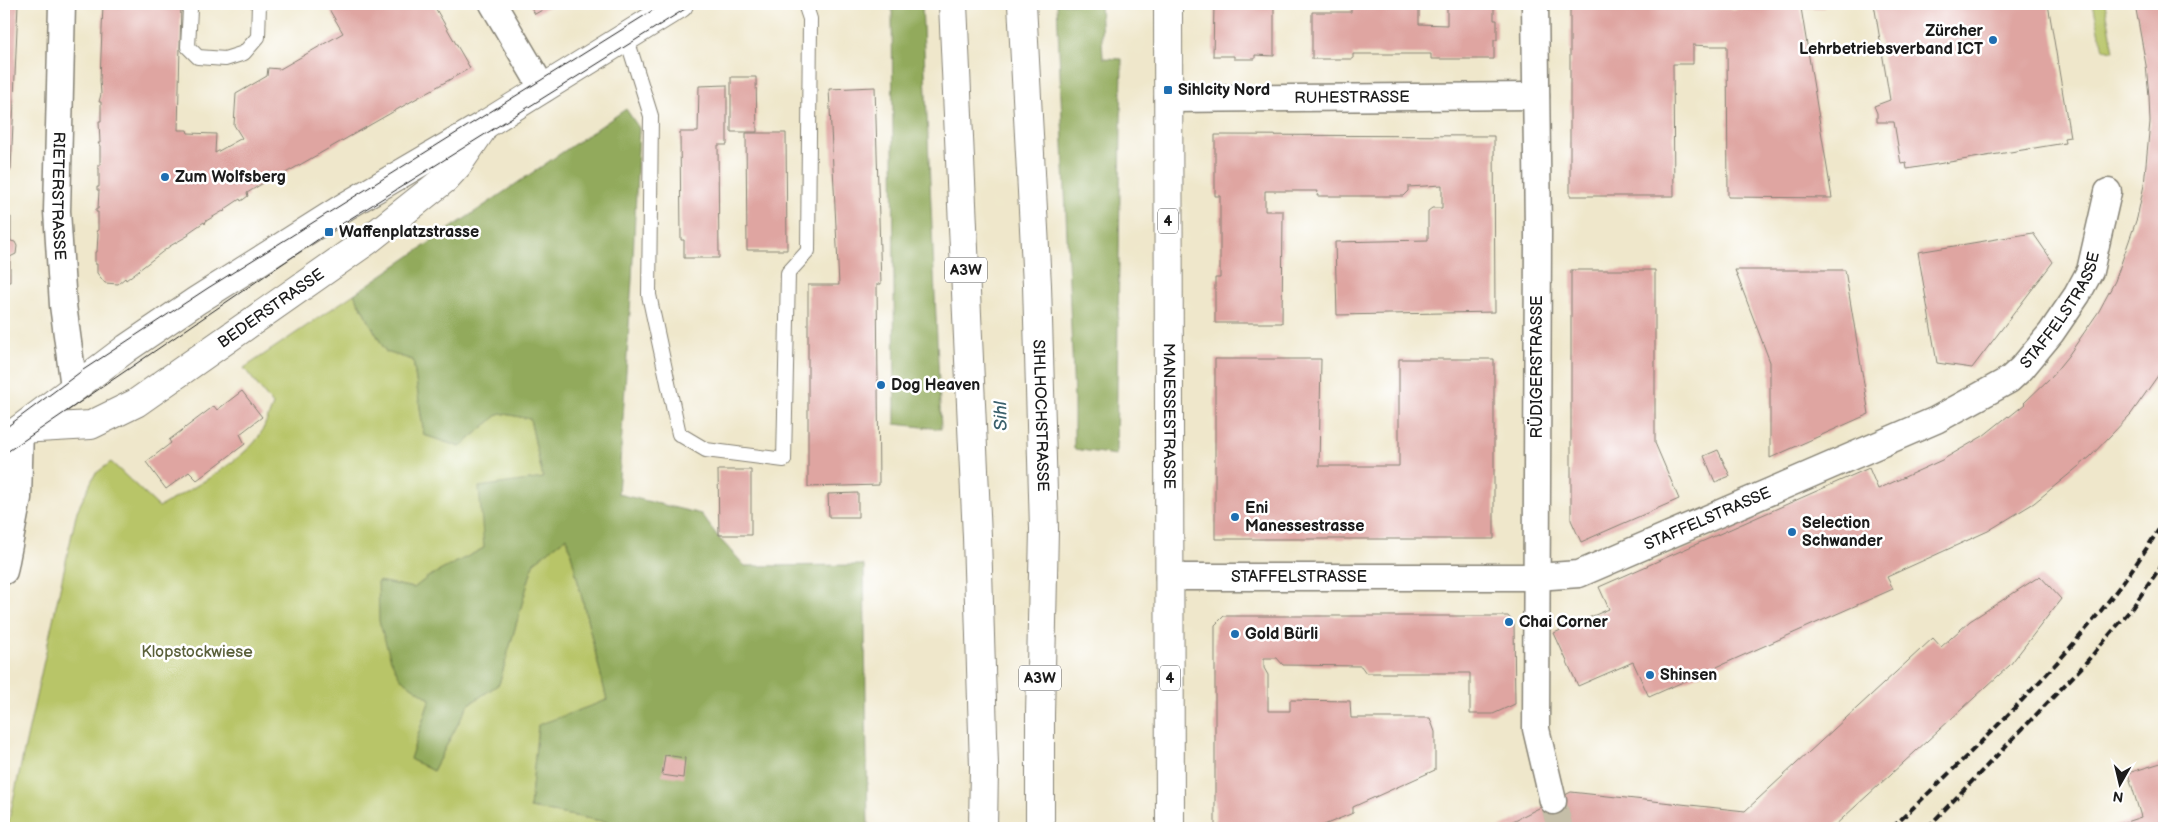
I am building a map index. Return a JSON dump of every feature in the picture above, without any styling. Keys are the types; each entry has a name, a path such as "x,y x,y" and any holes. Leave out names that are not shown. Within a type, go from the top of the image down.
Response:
{"main road":[{"name":"BEDERSTRASSE","path":"12,435 127,348 196,301 346,206 486,124 679,4"},
{"name":"A3W","path":"953,4 977,537 984,767 983,828"},
{"name":"SIHLHOCHSTRASSE","path":"1022,4 1037,294 1044,529 1040,715 1040,828"},
{"name":"MANESSESTRASSE","path":"1168,4 1170,828"},
{"name":"BEDERSTRASSE","path":"12,435 91,425 136,403 367,241 445,179 457,166 486,124"}],"street":[{"name":"RIETERSTRASSE","path":"62,4 57,211 63,305 74,387"},
{"path":"493,4 543,89"},
{"name":"RÜDIGERSTRASSE","path":"1535,4 1538,230 1536,730 1553,801"},
{"name":"RUHESTRASSE","path":"1168,99 1536,96"},
{"name":"STAFFELSTRASSE","path":"1169,577 1536,577 1579,574 1936,420 2009,380 2022,368 2051,333 2077,295 2090,271 2108,192"},
{"path":"4,571 18,498 12,435"}],"lane":[{"path":"190,9 188,47 198,57 225,59 244,53 258,37 259,4"},
{"path":"626,36 651,116 649,295 679,434 706,450 784,460 788,273 808,251 810,19 804,4"}],"green space":[{"path":"892,4 922,4 941,429 895,424"},
{"path":"1057,4 1100,4 1103,58 1122,59 1116,455 1074,449 1074,399"},
{"path":"2093,4 2105,4 2114,51 2103,49"},
{"path":"626,109 639,128 632,280 618,494 701,514 719,538 745,566 864,565 868,828 641,828 530,808 538,725 607,700 567,537 534,562 499,684 468,705 433,771 410,759 430,699 400,678 391,660 379,621 378,581 414,588 428,577 484,548 479,487 543,478 530,419 500,413 460,447 424,435 413,360 386,352 354,294"},
{"name":"Klopstockwiese","path":"354,294 386,352 413,360 424,435 460,447 500,413 530,419 543,478 484,548 428,577 414,588 378,581 400,678 430,699 410,759 433,771 468,705 499,684 534,562 567,537 607,700 538,726 530,808 641,828 7,828 77,511 95,474 111,462 159,507 219,472 255,442 264,427 273,405 244,368"}],"pier":[{"path":"930,4 1052,4 1071,465 1076,828 954,828 946,363"}],"building":[{"path":"4,4 18,4 11,170 4,170"},
{"path":"103,4 181,4 178,130 187,130 188,133 216,134 215,153 242,138 234,125 236,94 267,76 268,68 280,69 343,33 326,4 433,4 470,68 247,193 248,196 244,199 241,201 240,199 225,209 224,212 206,221 205,224 204,222 126,280 125,278 118,284 105,283 97,273 97,264 95,264 98,234 96,231 98,231 98,212 96,212 96,209 98,209 99,190 97,190 97,187 99,187 98,165 100,165 100,146 98,143 100,143 99,121 101,121 101,102 99,102 101,94"},
{"path":"529,4 553,4 535,14"},
{"path":"1351,4 1419,4 1419,24 1447,25 1447,4 1494,4 1494,20 1497,20 1497,40 1494,40 1494,59 1431,59 1431,54 1353,54 1353,59 1312,59 1312,12 1351,12"},
{"path":"1570,4 1710,4 1710,9 1743,9 1742,4 1824,4 1824,8 1801,8 1832,198 1728,197 1727,46 1693,45 1693,64 1673,64 1674,196 1570,196"},
{"path":"1874,4 2048,4 2070,137 2064,138 2065,143 1907,169 1906,163 1901,164 1894,122 1877,122 1877,113 1874,106 1890,100"},
{"path":"2135,4 2164,4 2164,367 2131,414 2090,457 2034,503 1988,531 1887,577 1893,589 1649,697 1633,662 1578,686 1554,633 1609,609 1599,587 1869,468 1878,489 1942,460 1983,436 2009,417 2025,404 2051,377 2099,311 2115,281 2137,218 2144,185 2150,122 2146,65"},
{"path":"1214,5 1274,6 1274,56 1255,55 1255,59 1234,59 1234,56 1213,56"},
{"path":"731,77 756,77 757,132 731,132"},
{"path":"727,85 727,145 718,145 719,258 684,258 684,240 681,240 680,132 698,132 699,86"},
{"path":"875,87 881,284 877,284 879,485 808,487 808,285 839,285 829,89"},
{"path":"746,133 786,133 787,250 747,250"},
{"path":"1215,135 1494,136 1495,312 1337,315 1335,242 1428,240 1428,211 1432,208 1442,208 1442,185 1408,187 1408,191 1403,196 1317,196 1318,191 1265,191 1265,211 1283,211 1282,323 1215,323 1215,278 1220,278 1220,196 1215,196"},
{"path":"4,216 11,217 11,241 15,242 17,246 16,254 10,257 10,282 4,282"},
{"path":"2033,233 2053,262 1972,368 1937,363 1918,252"},
{"path":"1571,270 1655,270 1655,443 1679,499 1581,542 1571,520"},
{"path":"1735,270 1845,270 1869,414 1770,458 1770,362"},
{"path":"1215,359 1321,359 1319,466 1399,466 1399,359 1494,359 1494,539 1215,539"},
{"path":"242,391 262,417 240,434 245,444 197,480 189,472 166,489 146,462 171,443 169,440 214,406 217,410"},
{"path":"1718,450 1730,476 1715,482 1704,456"},
{"path":"718,470 751,470 751,535 719,535"},
{"path":"858,493 858,517 829,517 828,494"},
{"path":"2040,576 2061,599 2010,665 1832,828 1499,828 1571,792 1745,811 1933,638 1941,647 1970,621"},
{"path":"1224,616 1508,616 1514,623 1515,704 1493,714 1470,714 1470,673 1366,673 1361,666 1283,665 1277,658 1264,658 1264,668 1268,675 1268,711 1290,711 1290,700 1350,701 1351,718 1430,718 1435,732 1435,770 1353,807 1353,813 1317,828 1215,828 1215,625"},
{"path":"665,755 685,758 683,778 662,775"},
{"path":"2164,762 2164,828 2108,828 2141,817 2128,773"}],"tunnel":[{"path":"1553,801 1560,828"}],"tram line":[{"path":"4,429 83,370 208,288 663,4"},
{"path":"4,454 329,232 693,4"}],"railway":[{"path":"1892,828 1966,757 2073,645 2136,564 2164,521"},
{"path":"1927,828 2083,666 2132,608 2164,562"}],"place":[{"name":"Zürcher Lehrbetriebsverband ICT","path":"1993,40"},
{"name":"Sihlcity Nord","path":"1168,90"},
{"name":"Zum Wolfsberg","path":"165,177"},
{"name":"Waffenplatzstrasse","path":"329,232"},
{"name":"Dog Heaven","path":"881,385"},
{"name":"Eni Manessestrasse","path":"1235,517"},
{"name":"Selection Schwander","path":"1792,532"},
{"name":"Chai Corner","path":"1509,622"},
{"name":"Gold Bürli","path":"1235,634"},
{"name":"Shinsen","path":"1650,675"}],"water label":[{"name":"Sihl","path":"1001,416"}]}
